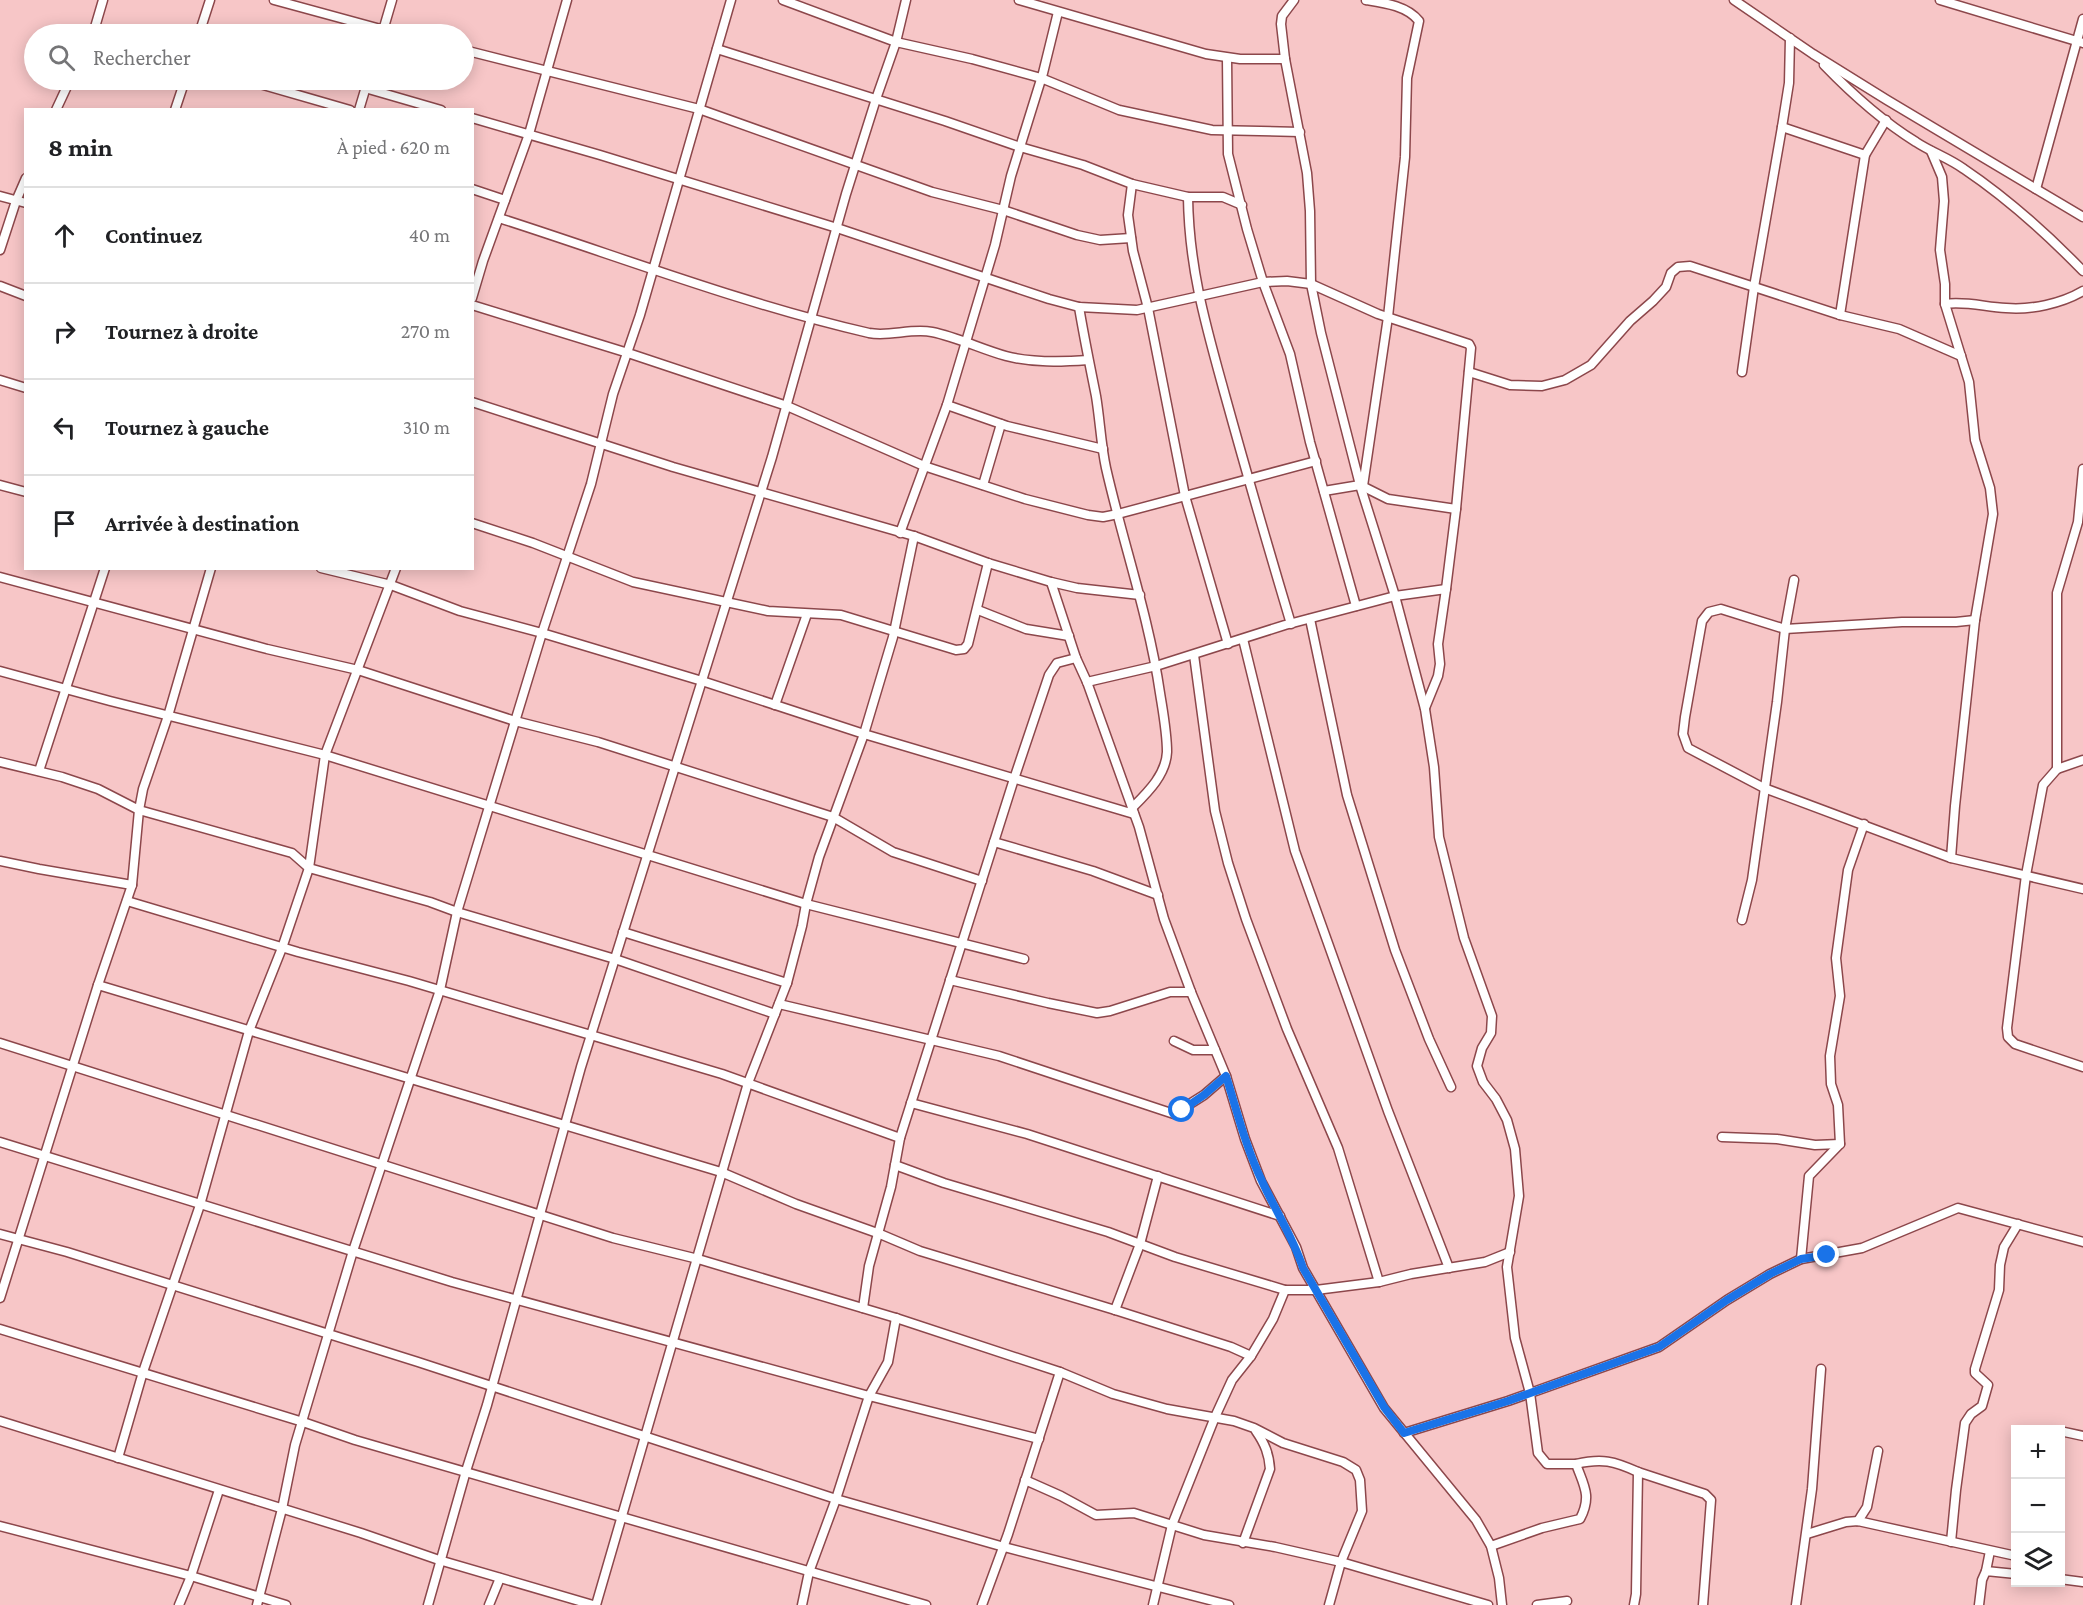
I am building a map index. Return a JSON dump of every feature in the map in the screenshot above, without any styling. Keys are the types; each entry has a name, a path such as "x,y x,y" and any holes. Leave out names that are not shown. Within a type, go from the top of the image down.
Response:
{"street":[{"path":"96,24 103,0"},
{"path":"202,24 210,0"},
{"path":"274,0 355,24"},
{"path":"384,24 392,0"},
{"path":"474,291 529,134 567,0"},
{"path":"258,1601 282,1509 295,1445 353,1251 384,1164 440,990 457,912 542,633 591,484 613,394 628,353 731,0"},
{"path":"783,0 896,42 972,59 1041,78 1119,110 1227,131 1300,132"},
{"path":"428,1605 591,1035 761,493 854,165 896,42 906,0"},
{"path":"1018,0 1168,44 1227,58 1285,59"},
{"path":"1294,0 1287,8 1281,24 1285,59 1307,173 1311,284 1320,333 1361,486 1395,596 1425,709 1434,767 1439,837 1464,938 1492,1016 1491,1033 1482,1048 1477,1066 1483,1082 1496,1099 1507,1120 1515,1149 1519,1196 1507,1267 1515,1338 1530,1393 1538,1453 1546,1464 1610,1461 1638,1473 1705,1494 1711,1500 1703,1605"},
{"path":"1361,486 1388,317 1405,157 1407,78 1419,21 1406,10 1366,0"},
{"path":"1734,0 1813,54 2083,217"},
{"path":"1940,0 2080,43"},
{"path":"900,533 947,405 1058,12"},
{"path":"2036,189 2080,43 2083,19"},
{"path":"1743,372 1754,287 1782,127 1788,82 1790,38"},
{"path":"717,49 1020,147 1083,165 1132,184 1188,197 1223,197 1242,205"},
{"path":"474,52 699,109 932,192 1003,210 1088,238 1100,240 1131,238"},
{"path":"1813,54 1858,100 1915,142 1963,168 2002,196 2064,251 2083,272"},
{"path":"1227,58 1228,154 1263,282 1290,354 1316,461 1356,606"},
{"path":"57,108 65,90"},
{"path":"176,108 182,90"},
{"path":"281,90 343,108"},
{"path":"360,108 364,90"},
{"path":"383,90 435,108"},
{"path":"474,119 837,228 1079,307 1137,310 1263,282 1287,281 1311,284 1388,317 1468,344 1471,348 1469,372 1456,509 1438,644 1439,670 1425,709"},
{"path":"1840,315 1865,155 1886,120"},
{"path":"1782,127 1865,155"},
{"path":"1931,151 1942,177 1944,201 1940,250 1945,284 1945,304 1969,381 1975,440 1990,488 1994,514 1975,620 1954,806 1951,858"},
{"path":"0,250 24,183"},
{"path":"1132,184 1128,215 1131,238 1148,308 1185,496 1228,644"},
{"path":"474,190 505,200"},
{"path":"0,196 24,203"},
{"path":"1188,197 1189,235 1198,296 1248,480 1291,624"},
{"path":"499,218 812,318 872,334 932,332 1008,357 1054,362 1088,360"},
{"path":"474,259 483,261"},
{"path":"1469,372 1510,385 1542,386 1565,380 1591,364 1630,321 1653,301 1665,287 1671,273 1678,267 1690,266 1840,315 1899,329 1961,356"},
{"path":"0,286 24,295"},
{"path":"1945,304 1962,302 2007,309 2061,301 2083,291"},
{"path":"474,306 628,353 787,406 924,466 1025,499 1088,515 1103,517 1118,514 1316,461"},
{"path":"1079,307 1105,466 1140,595 1156,666 1167,753 1163,768 1152,788 1133,812"},
{"path":"0,380 24,387"},
{"path":"474,403 761,493 914,536 988,563 1051,582 1077,588 1140,595"},
{"path":"947,405 1000,424 1103,449"},
{"path":"983,485 1000,424"},
{"path":"2057,769 2057,594 2078,522 2083,469"},
{"path":"0,485 24,491"},
{"path":"1324,491 1361,486 1388,499 1456,509"},
{"path":"474,524 532,543 633,582 768,611 841,615 956,650 964,649 968,644 988,563"},
{"path":"0,1420 440,1560 595,1605 748,1083 787,983 806,904 833,817 864,734 894,631 914,536"},
{"path":"39,771 104,570"},
{"path":"0,1298 72,1065 128,901 132,885 143,789 168,716 210,570"},
{"path":"329,570 391,585 460,611 702,681 864,734 1014,779 1133,812"},
{"path":"118,1458 143,1372 200,1205 249,1030 282,948 309,868 325,755 395,570"},
{"path":"0,577 192,630 358,670 515,721 598,742 676,766 833,817 893,852 982,881"},
{"path":"1742,920 1752,880 1785,629 1794,580"},
{"path":"1051,582 1076,658 1087,682 1133,812 1191,992 1226,1076 1245,1139 1261,1180 1316,1290 1384,1407 1476,1520 1491,1546 1499,1578 1502,1605"},
{"path":"1087,682 1156,666 1356,606 1395,596 1446,589"},
{"path":"1975,620 1892,622 1785,629 1721,609 1710,612 1702,621 1684,717 1683,734 1688,748 1764,788 1951,858 2083,890"},
{"path":"978,610 1026,629 1069,636"},
{"path":"775,705 807,614"},
{"path":"1310,618 1347,795 1395,950 1429,1039 1451,1087"},
{"path":"1243,639 1295,851 1388,1111 1449,1268"},
{"path":"1194,655 1215,811 1228,863 1283,1018 1338,1148 1379,1282"},
{"path":"863,1308 869,1266 880,1234 900,1138 1014,779 1049,675 1058,663 1076,658"},
{"path":"0,671 325,755 806,904 1024,959"},
{"path":"2083,760 2057,769 2043,785 2026,875 2007,1028 2008,1037 2014,1044 2083,1067"},
{"path":"0,762 98,789 139,810 292,853 309,868 430,902 615,959 775,1014"},
{"path":"1801,1259 1809,1176 1840,1144 1838,1105 1831,1084 1830,1056 1840,996 1836,958 1848,870 1864,824"},
{"path":"994,842 1093,871 1158,895"},
{"path":"0,861 132,885"},
{"path":"128,901 282,948 440,990 722,1074 900,1138"},
{"path":"624,932 787,983"},
{"path":"950,980 1047,1003 1097,1012 1110,1011 1170,992 1191,992"},
{"path":"98,985 721,1172 796,1204 920,1251 1115,1310 1231,1347 1251,1356"},
{"path":"779,1004 999,1056 1174,1114 1204,1095 1226,1076"},
{"path":"1174,1041 1193,1050 1215,1050"},
{"path":"0,1043 226,1113 613,1238 698,1259 896,1318 1060,1372 1113,1394 1167,1409 1215,1417 1254,1428 1283,1443 1343,1462 1356,1470 1360,1480 1362,1511 1341,1562 1329,1605"},
{"path":"911,1103 1027,1134 1280,1216"},
{"path":"1722,1137 1777,1139 1815,1145 1840,1144"},
{"path":"0,1142 452,1282 869,1396 1039,1439"},
{"path":"896,1165 944,1184 1108,1232 1175,1257 1286,1290 1316,1290 1379,1282 1485,1262 1510,1252"},
{"path":"1115,1310 1140,1244 1158,1176"},
{"path":"1404,1433 1530,1393 1659,1347 1727,1300 1770,1274 1801,1259 1862,1248 1958,1208 2083,1242"},
{"path":"1951,1542 1965,1423 1971,1414 1982,1406 1988,1385 1975,1373 1975,1369 2000,1290 2000,1266 2004,1247 2018,1224"},
{"path":"0,1234 67,1252 330,1334 836,1499 1004,1547 1229,1605"},
{"path":"1154,1605 1172,1525 1215,1417 1232,1380 1251,1356 1286,1290"},
{"path":"802,1605 809,1572 836,1499 869,1396 888,1362 896,1318"},
{"path":"0,1329 355,1440 926,1605"},
{"path":"1796,1605 1807,1534 1821,1369"},
{"path":"982,1605 1004,1547 1060,1372"},
{"path":"1243,1543 1270,1469 1269,1457 1254,1428"},
{"path":"2065,1432 2083,1436"},
{"path":"1858,1521 1867,1507 1878,1451"},
{"path":"1491,1546 1542,1528 1580,1519 1586,1508 1587,1492 1576,1464"},
{"path":"1634,1605 1638,1473"},
{"path":"1025,1480 1096,1515 1134,1513 1204,1535 1275,1547 1341,1562 1488,1605"},
{"path":"179,1605 191,1576 219,1490"},
{"path":"1807,1534 1846,1522 1858,1521 2011,1555"},
{"path":"0,1526 191,1576 258,1601 286,1605"},
{"path":"1979,1605 1982,1580 1990,1551"},
{"path":"1986,1571 2011,1574"},
{"path":"489,1605 500,1578"},
{"path":"2065,1580 2083,1582"},
{"path":"1537,1605 1567,1601"}],"route":[{"path":"1182,1110 1226,1076 1245,1139 1261,1180 1296,1247 1303,1268 1384,1407 1404,1433 1508,1401 1659,1347 1727,1300 1770,1274 1801,1259 1827,1255"}]}
